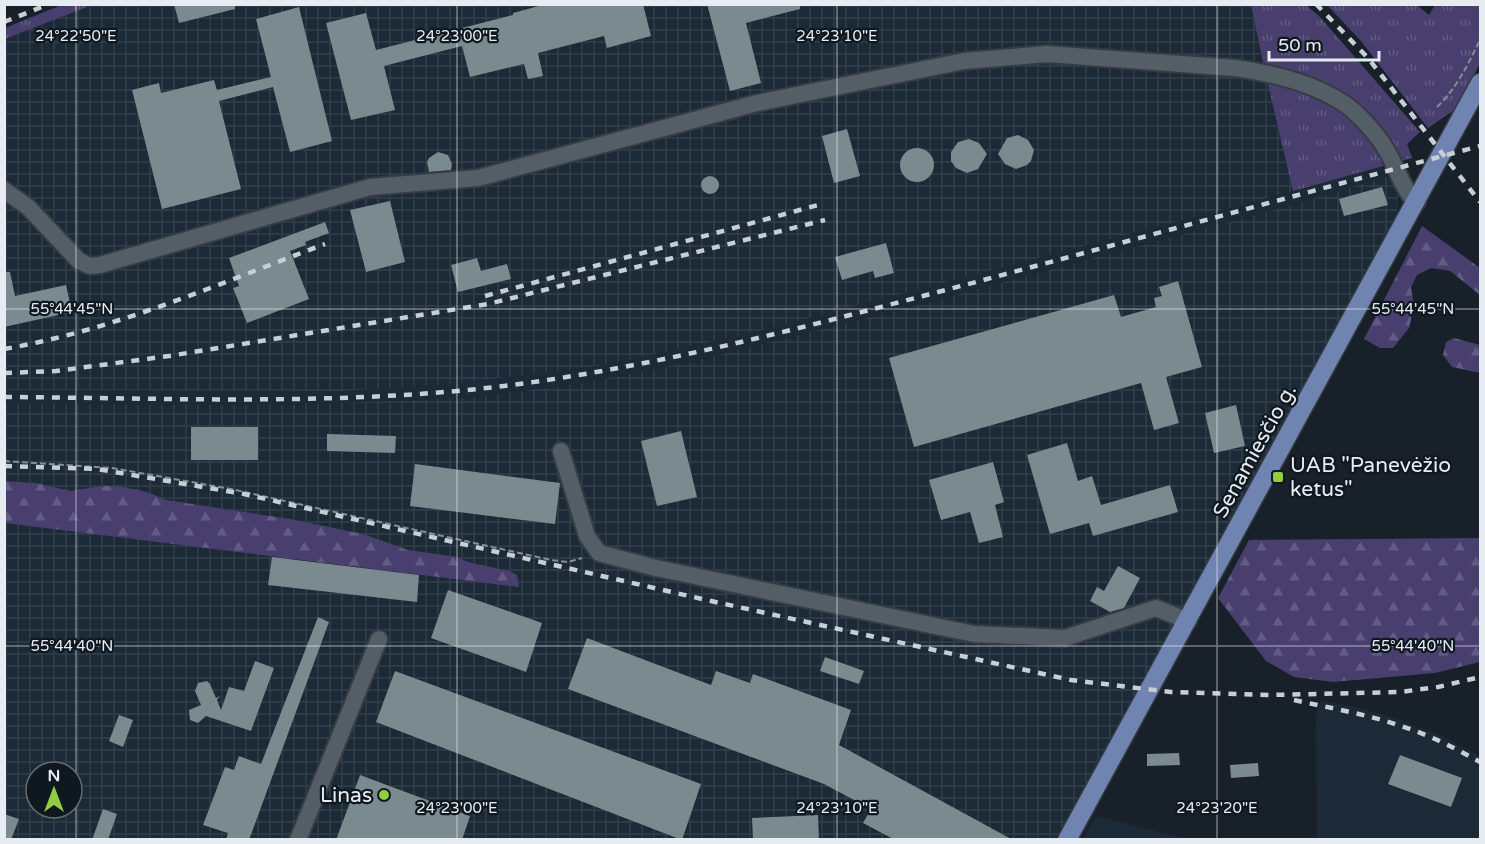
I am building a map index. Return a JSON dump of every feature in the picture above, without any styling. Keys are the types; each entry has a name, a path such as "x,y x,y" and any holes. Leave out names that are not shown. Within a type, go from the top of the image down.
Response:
{"main road":[{"name":"Senamiesčio g.","path":"1067,840 1480,83"}],"street":[{"path":"4,190 28,207 78,261 90,266 100,265 370,188 478,178 764,101 964,61 1047,54 1235,68 1265,72 1303,84 1341,101 1368,126 1390,154 1410,198 1417,202"},
{"path":"561,451 586,536 599,553 656,568 974,634 1065,638 1156,608 1188,621"},
{"path":"298,840 379,639"}],"path":[{"path":"1437,107 1450,95 1458,83 1480,40"},
{"path":"4,461 112,468 209,485 303,503 551,560 568,562 599,553"}],"shaded area":[{"path":"92,5 1251,5 1293,191 767,329 605,365 459,383 344,391 5,390 5,39"},
{"path":"1382,166 1387,178 1296,204 895,311 686,363 577,384 466,398 285,405 5,404 5,390 344,391 767,329"},
{"path":"1392,175 1398,194 1397,217 1060,839 5,840 5,404 285,405 466,398 577,384 686,363 895,311 1296,204"},
{"path":"1320,700 1360,708 1403,721 1444,737 1480,756 1480,839 1317,840 1316,717"},
{"path":"1096,816 1187,839 1083,839"}],"green space":[{"path":"64,4 92,5 5,39 5,28"},
{"path":"1251,5 1306,5 1320,17 1420,132 1407,144 1412,158 1293,191"},
{"path":"1327,5 1417,5 1429,15 1435,5 1480,5 1480,63 1457,108 1428,128 1361,41"},
{"path":"1422,226 1480,268 1480,295 1450,271 1431,268 1417,275 1411,287 1414,307 1409,328 1393,348 1380,348 1364,339"},
{"path":"1454,338 1480,345 1480,373 1452,367 1443,355 1446,342"},
{"path":"5,481 36,483 71,491 118,486 147,492 166,500 290,519 363,534 408,550 457,557 468,562 509,571 517,575 519,587 5,523"},
{"path":"1480,538 1480,662 1435,673 1333,682 1294,677 1266,661 1218,598 1249,540"}],"building":[{"path":"174,4 235,4 235,9 179,23"},
{"path":"546,4 643,4 651,36 607,48 604,36 538,53 543,76 528,79 524,64 470,77 462,46 384,66 395,110 351,120 326,23 366,13 376,50 513,15 513,13"},
{"path":"707,4 800,4 800,9 746,23 761,83 730,91"},
{"path":"299,7 332,141 290,152 273,87 219,101 241,189 162,209 132,90 159,83 161,93 214,80 217,90 271,77 256,19"},
{"path":"847,129 860,176 834,183 822,136"},
{"path":"1018,135 1028,140 1034,150 1031,161 1016,169 1005,164 998,154 1007,138"},
{"path":"969,139 979,143 987,154 978,169 967,173 956,168 951,161 951,152 958,142"},
{"path":"917,148 929,153 934,165 929,177 917,182 905,177 900,165 905,153"},
{"path":"438,152 448,155 452,164 451,170 429,172 427,162"},
{"path":"710,176 716,179 719,185 716,191 710,194 704,191 701,185 704,179"},
{"path":"1382,187 1388,205 1344,216 1339,199"},
{"path":"390,201 405,262 366,272 350,210"},
{"path":"325,222 329,233 305,242 306,245 290,251 309,299 247,323 233,288 239,286 229,258"},
{"path":"886,243 894,273 875,278 873,271 842,280 835,257"},
{"path":"477,258 481,271 507,264 511,279 458,292 451,265"},
{"path":"4,272 10,272 15,296 66,285 72,312 4,327"},
{"path":"1178,281 1202,367 1166,377 1179,423 1154,430 1141,383 914,447 889,358 1114,295 1121,317 1156,307 1154,298 1162,296 1159,287"},
{"path":"1236,405 1245,446 1214,453 1205,413"},
{"path":"191,427 258,427 258,460 191,460"},
{"path":"681,431 697,497 657,506 641,441"},
{"path":"327,434 396,436 395,453 327,451"},
{"path":"1067,443 1078,481 1092,476 1101,505 1170,485 1178,512 1093,536 1089,523 1050,534 1027,455"},
{"path":"993,462 1004,502 995,505 1003,537 979,543 970,512 941,520 929,480"},
{"path":"415,464 560,483 555,524 410,506"},
{"path":"272,557 419,575 417,602 268,585"},
{"path":"1118,566 1140,578 1124,608 1110,612 1090,601 1097,587 1104,591"},
{"path":"448,590 542,623 526,672 431,638"},
{"path":"318,617 329,622 249,840 226,840 228,833 203,825 225,767 234,770 239,756 261,764"},
{"path":"587,638 711,685 716,671 750,683 753,674 851,710 839,745 1013,840 895,840 863,823 871,809 824,784 568,689"},
{"path":"825,657 864,671 859,684 820,671"},
{"path":"255,661 274,668 251,731 206,716 198,723 190,720 189,710 201,705 195,691 198,683 207,681 210,684 216,698 220,696 217,700 221,710 229,687 244,691"},
{"path":"395,671 701,784 682,840 376,722"},
{"path":"119,715 133,720 123,747 109,741"},
{"path":"1179,753 1180,765 1147,766 1147,754"},
{"path":"1400,755 1462,778 1451,807 1388,784"},
{"path":"1258,763 1259,776 1231,778 1230,765"},
{"name":"Linas","path":"360,775 470,816 462,840 336,840"},
{"path":"103,809 117,814 108,840 92,840"},
{"path":"4,814 19,819 11,840 4,840"},
{"path":"818,815 819,840 753,840 752,818"}],"railway":[{"path":"4,22 49,4"},
{"path":"1316,4 1368,58 1480,202"},
{"path":"4,397 317,399 380,396 504,386 623,367 800,328 1480,146"},
{"path":"485,296 818,205"},
{"path":"4,373 56,371 169,356 488,304 825,220"},
{"path":"4,349 45,341 127,318 325,244"},
{"path":"4,466 97,469 244,494 711,601 1071,680 1171,692 1271,695 1400,692 1438,687 1480,677"},
{"path":"1294,700 1401,726 1442,742 1480,762"}],"place":[{"name":"UAB \"Panevėžio ketus\"","path":"1278,477"},
{"name":"Linas","path":"384,795"}]}
